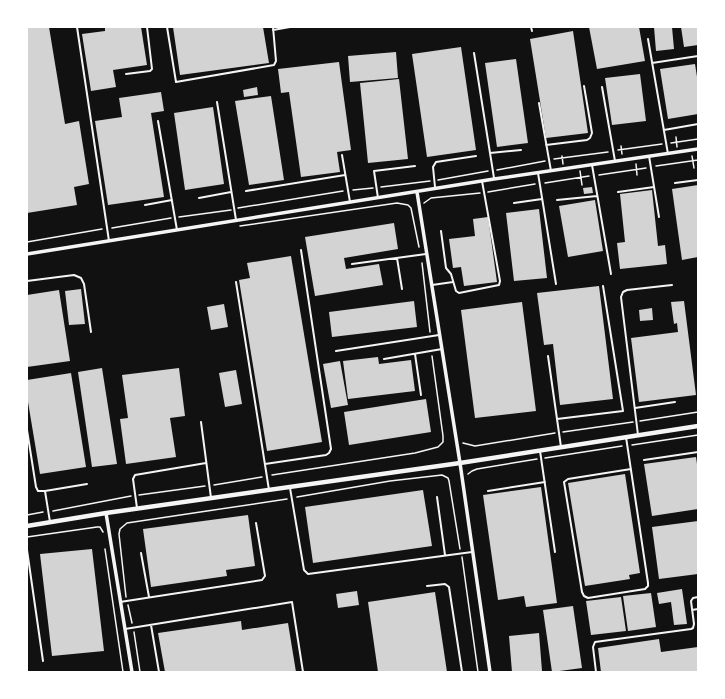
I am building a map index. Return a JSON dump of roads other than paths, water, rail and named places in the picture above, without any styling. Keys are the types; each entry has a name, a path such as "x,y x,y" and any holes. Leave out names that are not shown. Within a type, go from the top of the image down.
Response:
{"street":[{"path":"27,254 482,181 698,149"},
{"path":"417,192 460,463 490,672"},
{"path":"27,526 106,513 460,463 698,426"},
{"path":"106,513 132,672"}],"lane":[{"path":"77,27 109,241"},
{"path":"126,74 150,71 152,69 147,27"},
{"path":"167,27 176,82 274,65 276,61 273,28 290,27"},
{"path":"531,27 532,31"},
{"path":"648,39 668,154"},
{"path":"474,53 494,180"},
{"path":"652,63 698,56"},
{"path":"546,145 587,140 590,138 592,133 584,86"},
{"path":"602,87 615,161"},
{"path":"217,102 236,220"},
{"path":"539,103 551,171"},
{"path":"158,121 177,230"},
{"path":"664,130 698,124"},
{"path":"490,153 521,150"},
{"path":"342,155 350,202"},
{"path":"436,189 433,167 436,162 476,156"},
{"path":"649,156 659,217"},
{"path":"592,165 612,274"},
{"path":"378,198 374,171 415,166"},
{"path":"538,173 556,284"},
{"path":"246,191 345,175"},
{"path":"675,183 698,180"},
{"path":"441,231 446,268 451,274 454,290 458,293 496,286 500,283 482,181"},
{"path":"618,192 654,187"},
{"path":"199,198 231,192"},
{"path":"557,200 597,196"},
{"path":"514,203 542,199"},
{"path":"145,205 172,200"},
{"path":"265,464 326,455 330,453 331,449 300,250"},
{"path":"352,264 427,254"},
{"path":"397,258 402,289"},
{"path":"27,281 74,275 81,278 83,281 91,332"},
{"path":"236,282 269,490"},
{"path":"432,285 453,282"},
{"path":"638,435 620,297 623,292 627,290 672,285"},
{"path":"557,420 622,411 603,286"},
{"path":"336,351 440,334"},
{"path":"384,359 442,349"},
{"path":"415,354 421,395"},
{"path":"548,356 561,447"},
{"path":"635,408 675,402"},
{"path":"201,422 211,498"},
{"path":"27,430 36,487 40,492 86,484"},
{"path":"626,436 627,446 631,469 648,586 645,589 588,598 584,596 582,592 564,482 568,479 631,469"},
{"path":"540,450 555,552"},
{"path":"644,460 698,452"},
{"path":"137,509 133,476 137,474 206,463"},
{"path":"488,490 544,482"},
{"path":"290,487 304,570 308,574 472,552"},
{"path":"45,492 50,522"},
{"path":"437,497 445,555"},
{"path":"120,602 262,580 265,576 256,523"},
{"path":"27,550 43,661"},
{"path":"141,553 149,598"},
{"path":"427,586 444,584 450,587 462,672"},
{"path":"596,672 593,647 596,641 691,629 694,626 691,601 692,599 698,597"},
{"path":"125,629 292,602 303,672"},
{"path":"692,610 698,609"},
{"path":"151,625 159,672"}]}
